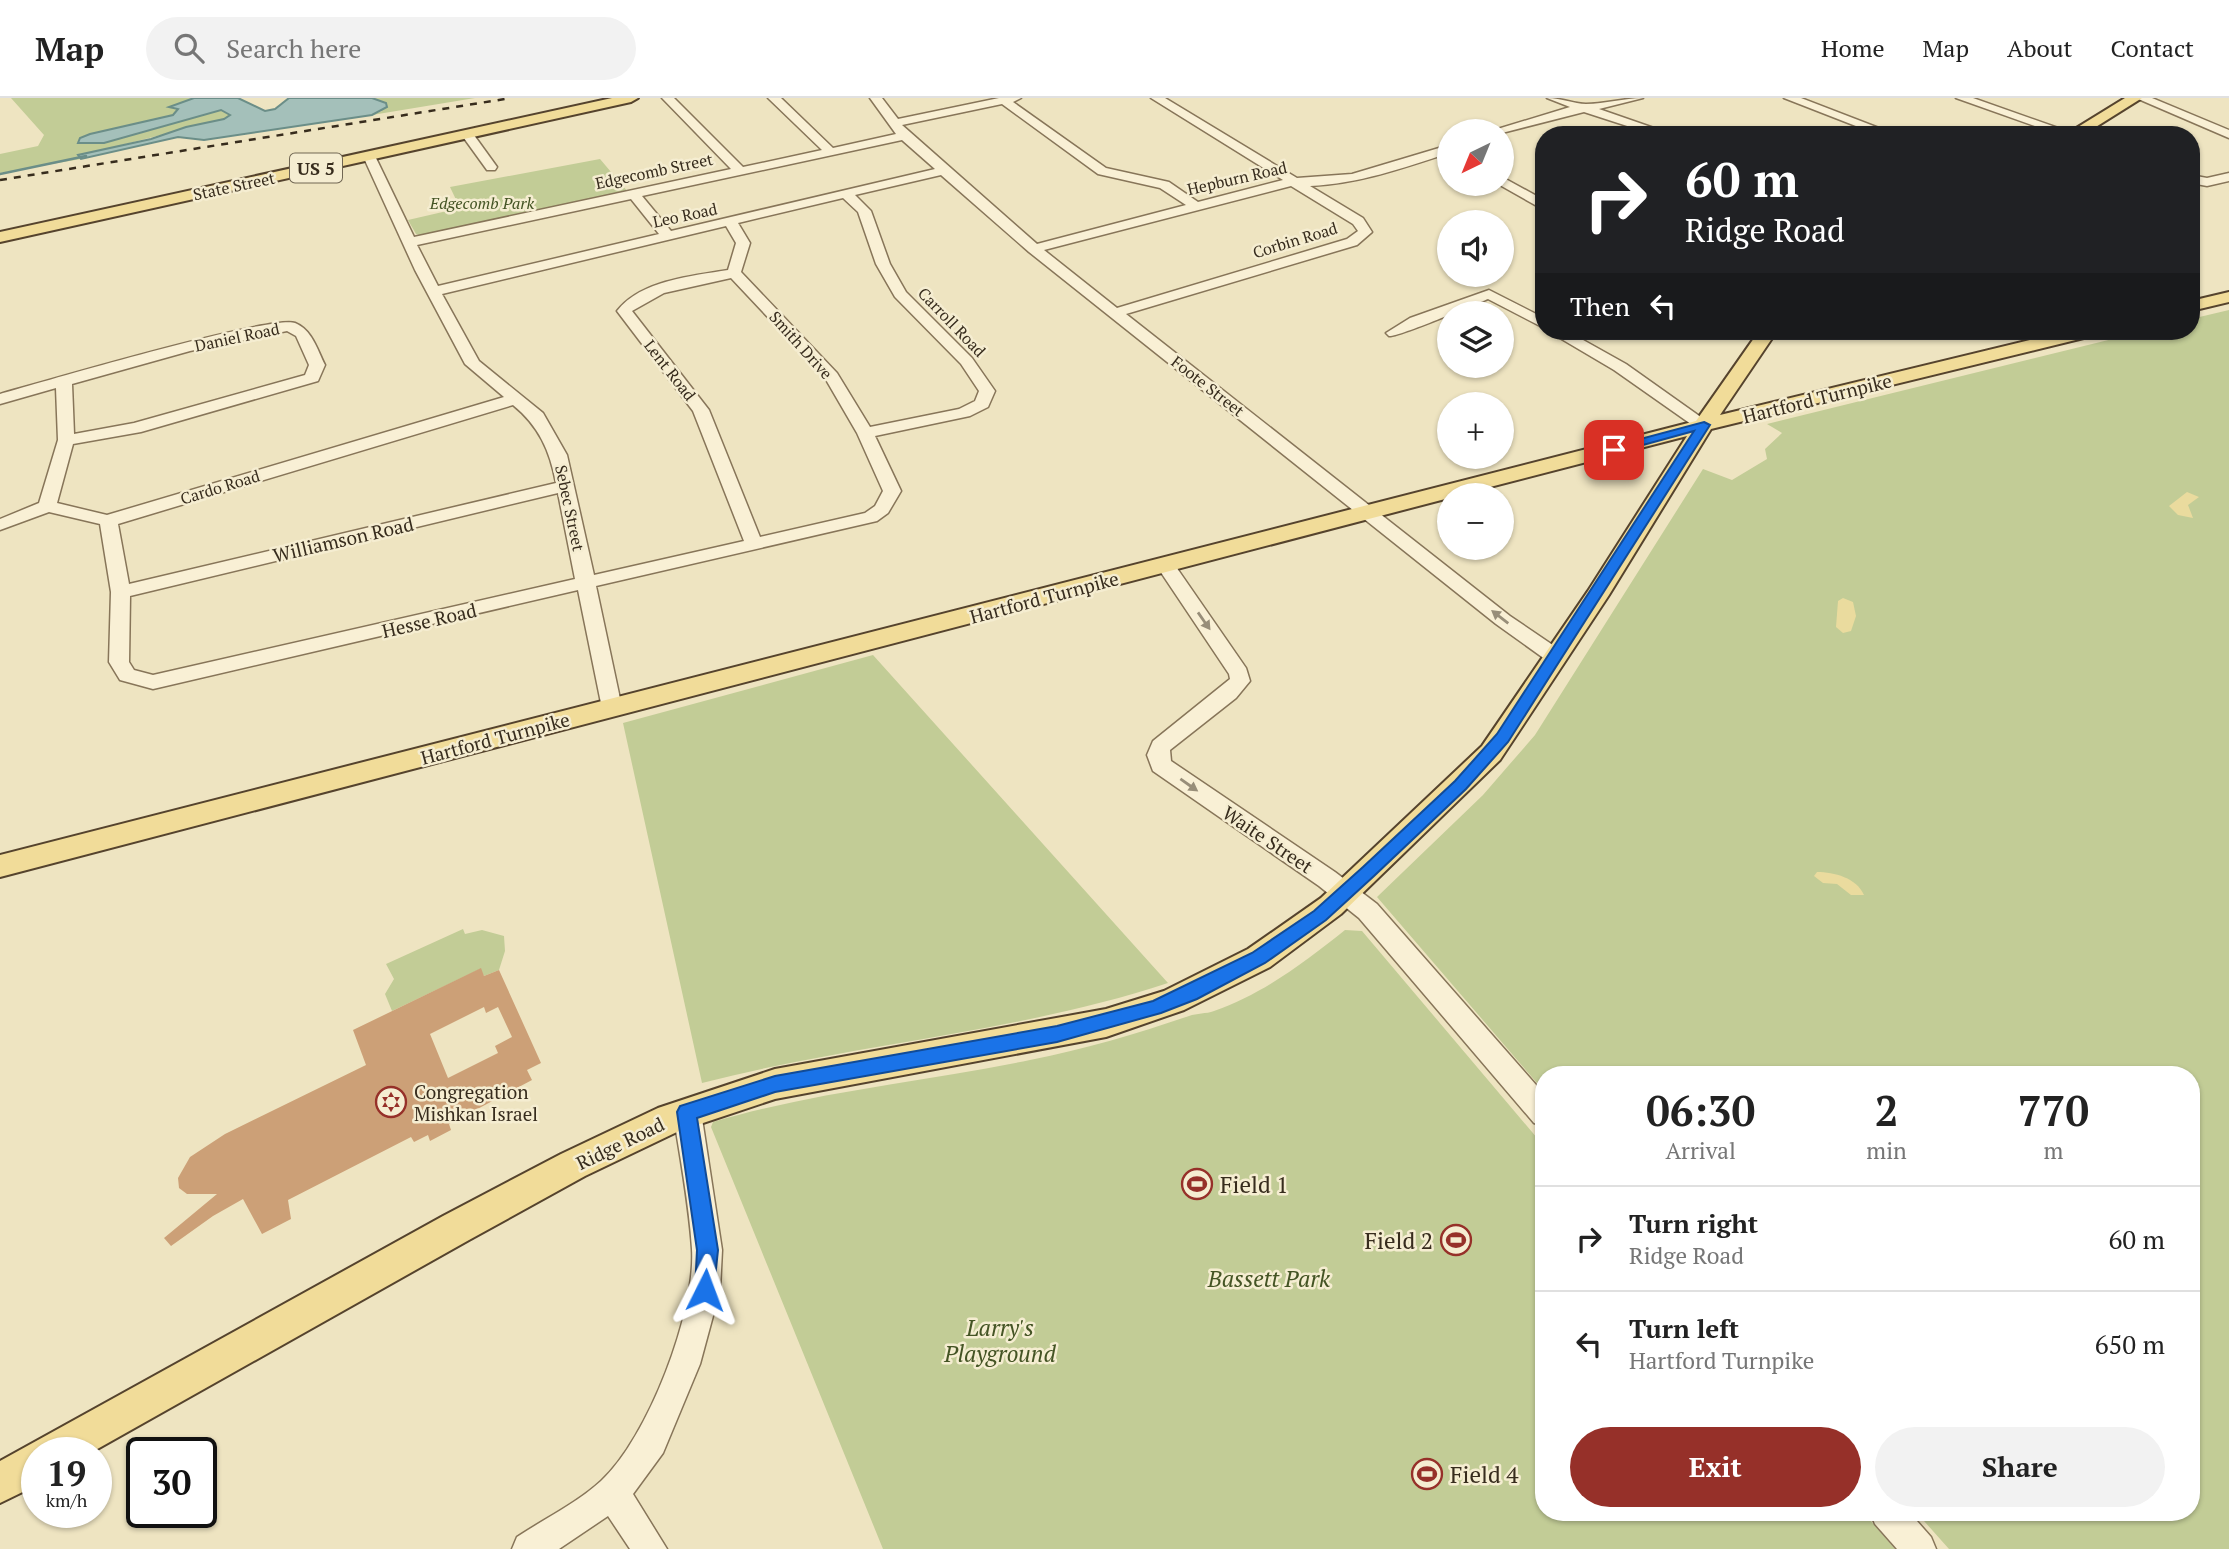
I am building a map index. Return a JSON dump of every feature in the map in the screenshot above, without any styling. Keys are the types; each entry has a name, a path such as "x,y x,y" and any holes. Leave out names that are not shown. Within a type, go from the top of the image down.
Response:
{"main road":[{"name":"State Street","path":"0,237 631,98"},
{"path":"2087,126 2135,98"},
{"path":"2200,304 2229,297"},
{"name":"Ridge Road","path":"81,1437 540,1182 687,1112 775,1084 1057,1034 1155,1008 1190,994 1259,958 1346,893 1483,761 1503,738 1704,425 1762,340"},
{"name":"Hartford Turnpike","path":"0,866 1704,425 2051,340"},
{"path":"0,1483 21,1471"}],"street":[{"path":"668,98 739,170"},
{"path":"774,98 831,151"},
{"name":"Foote Street","path":"876,98 900,130 942,172 1034,249 1503,620 1556,657"},
{"name":"Corbin Road","path":"1115,313 1352,242 1365,232 1358,221 1157,98"},
{"path":"1553,98 1640,126"},
{"path":"1514,126 1554,114 1637,98"},
{"path":"1790,98 1866,126"},
{"path":"1962,98 2045,126"},
{"path":"2142,98 2229,134"},
{"path":"900,130 1009,99 1102,171 1164,185 1195,205"},
{"name":"Edgecomb Street","path":"411,242 831,151 900,130"},
{"path":"467,134 491,167"},
{"name":"Hepburn Road","path":"1034,249 1291,182 1316,183 1354,178 1437,153"},
{"name":"Sebec Street","path":"369,156 473,364 537,416 559,455 612,708"},
{"name":"Leo Road","path":"435,291 942,172"},
{"path":"2200,181 2207,182 2229,177"},
{"path":"1514,188 1535,201"},
{"path":"634,194 667,236"},
{"name":"Carroll Road","path":"848,196 864,211 883,264 901,294 967,361 987,391 982,404 964,413 865,433"},
{"path":"731,223 743,243 734,273"},
{"name":"Smith Drive","path":"734,273 831,376 865,433 892,491 882,509"},
{"name":"Lent Road","path":"734,273 652,292 630,302 624,311 701,410 754,544"},
{"path":"1394,332 1415,321 1489,295 1535,319"},
{"name":"Daniel Road","path":"0,399 188,346 289,326 302,333 317,365 312,378 288,387 135,428 66,440"},
{"path":"1572,340 1620,367 1704,425"},
{"path":"47,506 66,440 64,381"},
{"name":"Cardo Road","path":"108,521 514,398"},
{"name":"Williamson Road","path":"121,592 566,486"},
{"path":"0,525 47,506 108,521"},
{"name":"Hesse Road","path":"108,521 121,592 121,668 139,680 153,682 856,522 882,509"},
{"name":"Waite Street","path":"1165,565 1239,673 1240,681 1229,694 1161,746 1158,755 1161,765 1368,911 1535,1104"},
{"path":"529,1549 613,1493 652,1442 684,1364 705,1290 707,1250 687,1112"},
{"path":"613,1493 650,1549"},
{"path":"1896,1521 1919,1549"}],"green space":[{"path":"11,98 194,98 170,107 179,109 173,115 80,138 141,133 221,110 230,115 224,119 78,156 81,159 0,173 0,154 38,146 44,135"},
{"path":"372,98 475,98 372,115 382,111"},
{"name":"Edgecomb Park","path":"600,159 628,192 422,236 416,234 408,220 460,208 450,187"},
{"path":"2229,310 2229,1549 1949,1549 1924,1521 2200,1521 2200,1066 1535,1066 1535,1081 1377,897 1483,795 1535,735 1703,469 1732,480 1767,459 1765,449 1782,433 1767,424 2108,340 2200,340 2200,317"},
{"path":"873,655 1168,983 1053,1014 760,1069 702,1083 623,723"},
{"path":"463,929 465,934 482,930 504,936 505,951 499,970 484,976 480,969 392,1011 385,994 394,979 386,964"},
{"name":"Bassett Park","path":"1345,930 1362,931 1535,1136 1535,1521 1871,1521 1895,1549 883,1549 711,1127 713,1122 792,1102 990,1068 1110,1041 1232,1004 1250,996 1299,965"}],"sand":[{"path":"2187,492 2199,497 2188,505 2193,518 2178,515 2169,506"},
{"path":"1843,598 1853,602 1856,616 1851,631 1843,633 1836,627 1838,601"},
{"path":"1817,872 1831,873 1851,880 1864,895 1851,895 1837,884 1823,883 1814,876"}],"water":[{"path":"194,98 238,98 265,111 275,109 289,98 372,98 386,103 387,107 372,115 204,140 178,137 81,159 78,155 151,139 230,115 221,110 104,143 78,143 80,138 90,134 173,115 178,109 169,107"}],"building":[{"name":"Congregation Mishkan Israel","path":"481,968 484,976 499,970 541,1063 527,1070 532,1080 449,1124 451,1130 430,1141 428,1135 414,1142 411,1137 288,1200 291,1219 262,1234 243,1199 213,1216 171,1246 164,1238 217,1194 187,1194 179,1188 178,1178 190,1157 225,1134 366,1065 353,1030","holes":["484,1007 486,1013 498,1007 512,1037 495,1046 498,1053 448,1078 430,1034"]}],"waterway":[{"path":"0,174 86,156"}],"railway":[{"path":"0,180 511,98"}],"place":[{"name":"Congregation Mishkan Israel","path":"391,1102"},
{"name":"Field 1","path":"1197,1184"},
{"name":"Field 2","path":"1456,1240"},
{"name":"Field 4","path":"1427,1474"}],"route":[{"path":"705,1290 707,1250 687,1112 775,1084 1057,1034 1155,1008 1190,994 1259,958 1320,916 1369,872 1460,785 1503,738 1704,425 1614,450"}],"park label":[{"name":"Larry's Playground","path":"1000,1340"}]}
